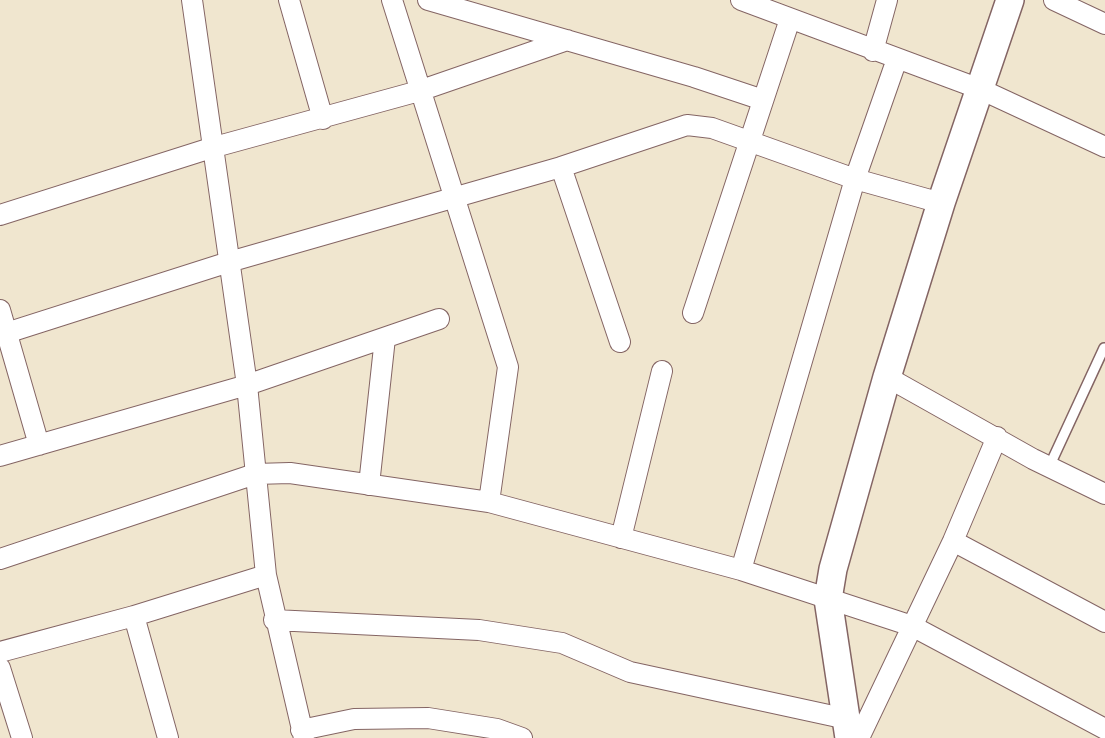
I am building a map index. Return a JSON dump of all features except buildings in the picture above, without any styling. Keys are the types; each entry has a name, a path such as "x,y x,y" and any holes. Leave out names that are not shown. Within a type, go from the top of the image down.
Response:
{"street":[{"path":"192,0 211,148 247,386 266,575 274,620 302,734 354,719 428,718 497,729 522,738"},
{"path":"289,0 323,119"},
{"path":"393,0 419,91 508,367 489,502"},
{"path":"428,0 763,100"},
{"path":"873,51 887,0"},
{"path":"852,732 828,599 833,569 887,377 941,203 1010,0"},
{"path":"1054,0 1105,24"},
{"path":"749,2 873,51 980,89 1105,147"},
{"path":"693,313 790,19"},
{"path":"0,215 211,148 419,91 567,40"},
{"path":"741,570 855,179 897,59"},
{"path":"4,334 230,262 561,167 687,125 712,128 855,179 941,203"},
{"path":"561,167 621,342"},
{"path":"0,310 4,334 39,445"},
{"path":"0,456 247,386 439,319"},
{"path":"369,485 385,338"},
{"path":"621,538 662,371"},
{"path":"887,377 1048,466 1105,494"},
{"path":"852,732 912,626 953,541 997,437"},
{"path":"0,559 255,474 290,473 489,502 741,570 912,626 1105,729"},
{"path":"953,541 1105,622"},
{"path":"0,652 134,616 266,575"},
{"path":"134,616 168,738"},
{"path":"274,620 479,630 562,643 630,672 852,732"},
{"path":"0,668 22,738"}],"lane":[{"path":"1048,466 1104,348"}]}
